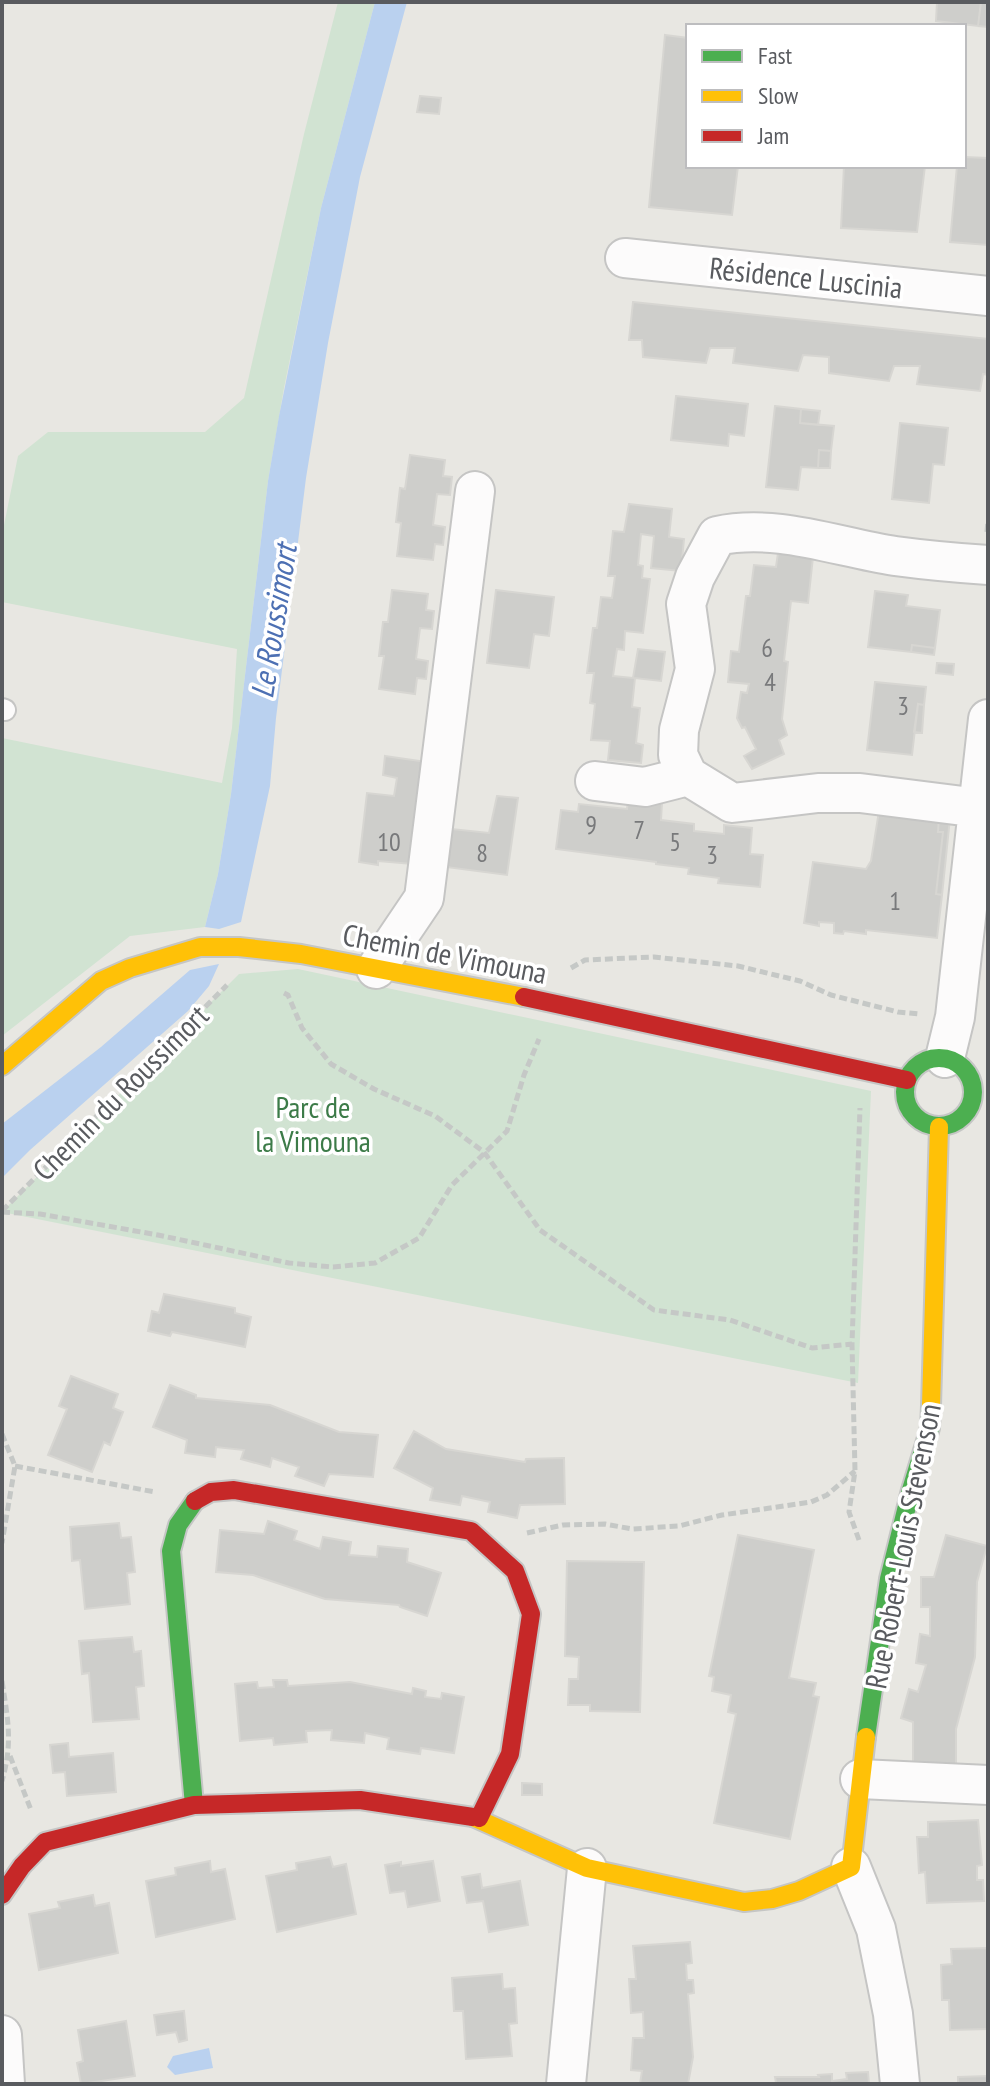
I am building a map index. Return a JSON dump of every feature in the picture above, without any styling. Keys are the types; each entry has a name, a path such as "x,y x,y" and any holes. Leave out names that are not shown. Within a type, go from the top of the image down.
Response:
{"street":[{"name":"Résidence Luscinia","path":"625,258 988,296"},
{"path":"376,969 424,898 475,491"},
{"path":"980,832 860,793 818,793 732,803 688,776 678,755 682,717 695,669 686,604 695,577 717,536 743,531 768,531 896,556 988,565"},
{"path":"945,1058 955,1017 980,832 988,719"},
{"path":"595,781 645,787 688,776"},
{"name":"Chemin de Vimouna","path":"2,1066 101,981 130,968 200,947 239,947 301,954 549,1002 907,1080"},
{"path":"930,1058 945,1058 959,1063 981,1092 959,1121 939,1127 917,1118 905,1097 907,1080 918,1065 930,1058"},
{"name":"Rue Robert-Louis Stevenson","path":"900,2084 893,2014 876,1929 851,1867 860,1779 889,1579 930,1428 939,1127"},
{"path":"194,1805 171,1551 174,1529 197,1499 209,1492 234,1490 471,1531 515,1571 531,1614 510,1754 479,1818"},
{"path":"860,1779 988,1785"},
{"path":"2,1895 22,1866 45,1842 194,1805 360,1800 479,1818 587,1868 744,1902 768,1902 793,1894 851,1867"},
{"path":"566,2084 587,1868"},
{"path":"2,2035 5,2084"}],"path":[{"name":"Chemin du Roussimort","path":"2,1212 228,985"},
{"path":"276,989 288,995 302,1028 331,1064 374,1089 435,1116 484,1152 540,1230 654,1310 730,1320 812,1348 852,1344"},
{"path":"857,1553 859,1539 849,1512 855,1471 852,1344 860,1099"},
{"path":"2,1212 40,1214 289,1263 333,1267 375,1263 419,1238 452,1185 484,1152"},
{"path":"2,1434 15,1466 2,1543"},
{"path":"15,1466 197,1499"},
{"path":"479,1539 508,1530 525,1533 563,1525 605,1524 632,1529 679,1526 722,1515 811,1502 827,1495 855,1471"},
{"path":"2,1681 9,1726 9,1756 2,1781"},
{"path":"9,1756 45,1842"}],"green space":[{"path":"338,2 375,2 321,208 284,388 268,481 231,794 218,874 205,927 130,936 2,1036 2,738 222,783 232,728 237,649 2,602 2,535 18,456 48,432 205,432 244,398 304,134"},
{"name":"Parc de la Vimouna","path":"298,969 871,1091 858,1383 2,1212 239,974"}],"water":[{"name":"Le Roussimort","path":"375,2 407,2 360,177 328,343 306,478 270,786 241,922 219,929 205,927 218,874 231,794 268,481 279,416 321,208"},
{"path":"219,964 209,986 188,1011 2,1178 2,1124 101,1047 190,970"},
{"path":"209,2048 213,2068 175,2075 167,2067 173,2056"}],"building":[{"path":"937,2 981,2 978,26 936,21"},
{"path":"981,2 988,2 988,27 978,26"},
{"path":"665,35 686,38 686,168 738,168 732,215 649,207"},
{"path":"420,96 441,98 439,114 417,112"},
{"path":"966,157 988,158 988,245 950,242 957,168 966,168"},
{"path":"844,168 925,168 917,232 841,228"},
{"path":"633,302 988,339 988,375 983,374 980,391 917,384 920,366 894,366 889,381 829,373 829,357 803,355 798,371 733,363 735,348 710,348 706,363 643,357 642,340 629,340"},
{"path":"676,396 748,404 744,436 729,434 728,446 671,440"},
{"path":"775,406 801,409 800,423 834,426 831,451 819,450 818,468 801,467 798,490 766,487"},
{"path":"801,409 820,411 818,425 800,423"},
{"path":"900,423 948,428 944,465 933,464 929,503 892,499"},
{"path":"819,450 831,451 830,468 818,468"},
{"path":"410,455 445,460 443,476 452,477 450,495 437,494 433,525 445,527 443,545 435,544 433,560 397,556 401,523 396,522 400,488 405,489"},
{"path":"629,504 672,509 669,537 684,539 681,571 651,568 654,536 641,534 638,565 643,566 642,578 650,579 643,633 625,631 624,650 617,649 613,676 633,678 638,649 665,652 661,681 635,678 632,707 640,708 636,743 643,745 641,763 608,760 610,741 591,740 595,704 590,703 594,673 587,673 601,597 612,598 615,576 608,576 613,531 624,532"},
{"path":"778,553 813,557 808,603 791,601 784,661 788,662 782,719 787,735 779,740 784,754 752,769 744,756 756,749 737,718 741,692 747,693 749,684 728,682 731,651 739,652 746,596 750,596 754,565 776,567"},
{"path":"392,590 428,594 426,610 434,611 432,629 420,628 416,659 428,661 426,679 417,678 415,694 379,689 384,656 379,656 383,622 388,622"},
{"path":"496,590 554,597 549,636 534,634 529,668 487,663"},
{"path":"875,591 908,595 906,606 940,610 935,648 912,645 911,652 868,647"},
{"path":"912,645 935,648 934,655 911,652"},
{"path":"937,663 954,664 953,675 936,673"},
{"path":"875,682 926,687 924,705 918,704 912,755 867,750"},
{"path":"918,704 924,705 922,733 914,732"},
{"path":"385,756 427,762 412,864 359,862 367,793 394,796 397,778 383,775"},
{"path":"497,796 518,798 507,875 446,867 452,829 489,833"},
{"path":"628,800 662,803 661,820 694,824 694,831 724,834 724,825 752,828 750,854 763,855 760,887 718,883 719,878 688,874 689,868 556,849 561,810 578,812 579,804 627,809"},
{"path":"879,811 939,817 938,832 943,832 936,894 942,895 937,938 866,930 866,934 834,933 834,923 819,922 819,926 804,923 813,862 866,869 871,861"},
{"path":"939,817 950,818 942,895 936,894 943,832 938,832"},
{"path":"164,1294 235,1308 235,1313 251,1317 245,1347 172,1332 170,1336 148,1331 152,1311 159,1313"},
{"path":"71,1376 118,1394 113,1408 123,1412 110,1445 104,1442 92,1472 48,1455 67,1409 59,1406"},
{"path":"170,1385 196,1395 196,1398 270,1405 339,1432 378,1435 373,1477 329,1474 324,1486 295,1476 299,1467 272,1458 270,1467 241,1459 244,1450 216,1447 215,1457 185,1453 187,1440 153,1427"},
{"path":"414,1431 446,1449 525,1462 526,1459 564,1458 565,1504 520,1505 517,1518 488,1512 490,1502 462,1496 460,1505 430,1500 433,1488 394,1468"},
{"path":"268,1521 297,1531 294,1540 320,1549 323,1537 351,1542 349,1555 377,1557 378,1546 408,1549 407,1562 441,1573 427,1616 399,1605 325,1599 253,1575 216,1572 220,1530 264,1534"},
{"path":"119,1523 121,1538 131,1537 135,1572 127,1573 130,1604 85,1609 80,1560 72,1561 70,1527"},
{"path":"738,1535 814,1550 789,1678 816,1683 813,1696 819,1697 790,1839 714,1823 736,1714 728,1712 731,1695 712,1691 714,1677 709,1676"},
{"path":"946,1535 987,1546 977,1582 975,1657 956,1729 956,1766 913,1766 913,1722 901,1718 909,1689 918,1692 926,1665 916,1663 920,1634 930,1636 930,1607 921,1607 921,1577 934,1577"},
{"path":"567,1561 644,1562 640,1712 590,1711 590,1705 568,1705 569,1679 578,1679 579,1657 565,1656"},
{"path":"132,1637 134,1652 141,1651 144,1686 136,1687 139,1719 93,1722 89,1673 82,1674 79,1641"},
{"path":"273,1680 287,1680 288,1686 350,1682 412,1694 413,1688 426,1691 425,1697 441,1699 442,1693 464,1697 454,1753 421,1748 420,1754 387,1749 389,1738 365,1733 364,1743 331,1740 332,1730 306,1731 307,1742 274,1745 273,1738 240,1741 235,1684 257,1682 258,1688 274,1687"},
{"path":"68,1743 69,1757 113,1753 116,1792 67,1796 65,1772 53,1773 50,1745"},
{"path":"522,1783 542,1784 542,1795 522,1795"},
{"path":"978,1820 982,1865 977,1866 977,1880 983,1880 984,1901 927,1903 925,1872 919,1873 917,1837 928,1837 928,1822"},
{"path":"330,1857 333,1867 346,1864 356,1914 277,1932 266,1876 297,1870 296,1863"},
{"path":"210,1861 211,1872 225,1869 235,1919 156,1937 146,1881 176,1875 175,1868"},
{"path":"433,1861 440,1901 408,1907 405,1891 390,1893 385,1865"},
{"path":"480,1874 482,1888 520,1881 528,1925 489,1932 483,1901 467,1903 462,1877"},
{"path":"93,1895 95,1906 109,1903 118,1953 39,1970 29,1914 60,1908 58,1902"},
{"path":"690,1942 692,1963 686,1964 687,1980 693,1980 694,1993 688,1994 693,2057 688,2084 640,2084 642,2071 631,2070 633,2038 644,2038 643,2012 631,2013 629,1979 636,1979 633,1946"},
{"path":"988,1948 988,2029 950,2030 949,2000 942,2000 941,1965 952,1964 951,1949"},
{"path":"502,1974 503,1989 515,1988 517,2023 509,2024 512,2056 466,2059 463,2011 454,2011 452,1978"},
{"path":"184,2011 187,2040 179,2042 176,2032 157,2035 154,2015"},
{"path":"126,2021 135,2076 81,2084 77,2063 83,2061 78,2030"},
{"path":"868,2072 869,2084 762,2084 776,2083 775,2077 832,2074 832,2081 847,2079 846,2073"},
{"path":"988,2076 988,2084 958,2084 958,2077"}],"traffic: fast":[{"path":"932,1058 946,1058 958,1063 968,1073 973,1092 968,1111 958,1121 946,1126 932,1126 920,1121 910,1111 905,1099 905,1085 910,1073 920,1063 932,1058"},
{"path":"866,1737 889,1579 930,1428 931,1406"},
{"path":"194,1805 171,1551 178,1525 195,1501"}],"traffic: slow":[{"path":"2,1066 101,981 130,968 200,947 239,947 301,954 524,997"},
{"path":"931,1406 939,1127"},
{"path":"473,1817 587,1868 744,1902 772,1899 799,1891 851,1867 866,1737"}],"traffic: jam":[{"path":"524,997 907,1080"},
{"path":"195,1501 211,1492 234,1490 471,1531 515,1571 531,1614 510,1754 479,1818"},
{"path":"2,1895 22,1866 45,1842 194,1805 360,1800 473,1817"}]}
